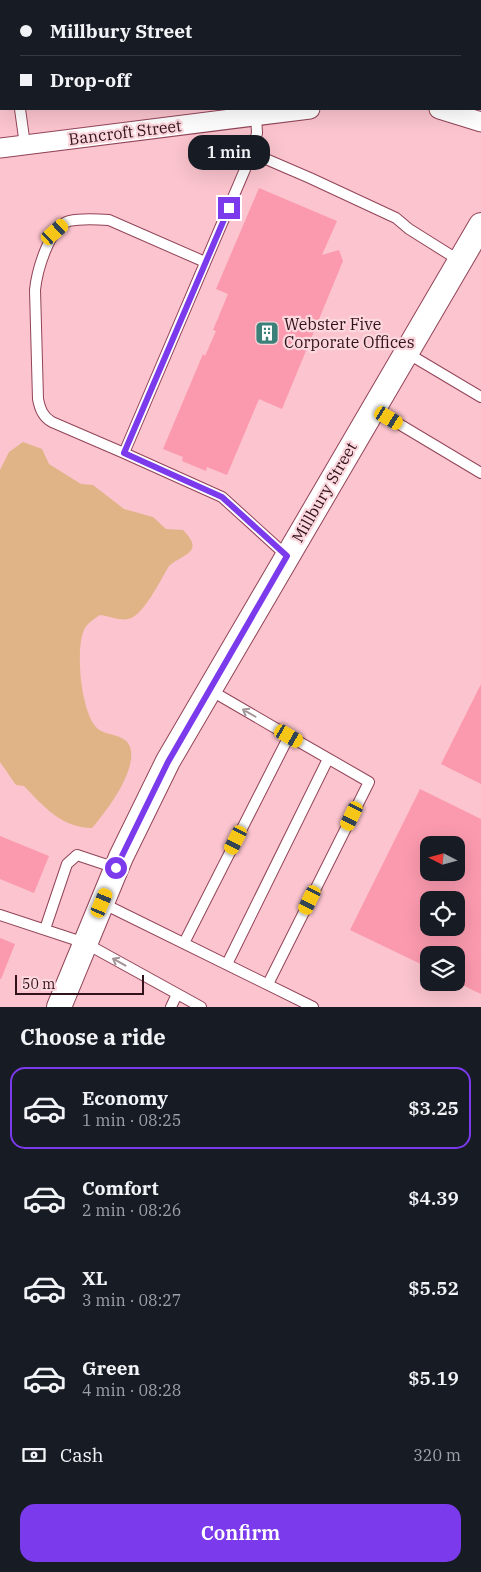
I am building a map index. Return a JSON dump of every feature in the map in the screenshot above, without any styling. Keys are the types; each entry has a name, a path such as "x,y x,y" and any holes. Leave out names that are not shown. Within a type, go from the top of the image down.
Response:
{"street":[{"name":"Bancroft Street","path":"0,148 302,110"},
{"path":"442,110 481,122"},
{"name":"Millbury Street","path":"59,1007 116,868 168,762 481,225"}],"lane":[{"path":"20,110 25,145"},
{"path":"124,453 252,153 257,133 256,116"},
{"path":"252,153 396,218 409,229 460,261"},
{"path":"205,262 109,220 94,218 68,221 55,232 47,247 37,275 35,290 39,407 47,419 52,422 222,497 287,556"},
{"path":"406,352 481,397"},
{"path":"374,408 481,473"},
{"path":"210,690 369,782 268,984"},
{"path":"184,943 289,736"},
{"path":"227,964 328,759"},
{"path":"45,930 67,864 77,855 116,868"},
{"path":"102,903 313,1007"},
{"path":"0,915 85,943 202,1007"},
{"path":"171,1007 177,994"}],"shaded area":[{"path":"23,442 42,449 49,464 81,484 93,485 124,509 153,517 166,529 183,530 190,538 192,544 190,552 169,566 145,605 134,617 122,619 100,615 89,623 84,630 81,639 80,666 81,682 87,710 92,722 98,729 120,737 128,743 131,756 125,779 105,812 92,828 81,827 62,820 38,801 24,786 16,785 0,762 0,470 9,452"}],"building":[{"name":"Webster Five Corporate Offices","path":"259,188 337,221 322,255 339,250 343,261 282,409 259,399 227,475 207,467 206,471 182,461 183,457 163,449 203,354 205,356 216,331 213,330 228,294 216,289"},
{"path":"481,684 481,784 441,764"},
{"path":"420,789 481,819 481,994 465,986 465,946 420,946 420,964 350,930"},
{"path":"0,836 49,856 34,893 0,879"},
{"path":"0,938 15,944 1,979 0,979"}],"place":[{"name":"Webster Five Corporate Offices","path":"267,333"}],"route":[{"path":"116,868 168,762 287,556 241,512 222,497 124,453 229,208"}]}
